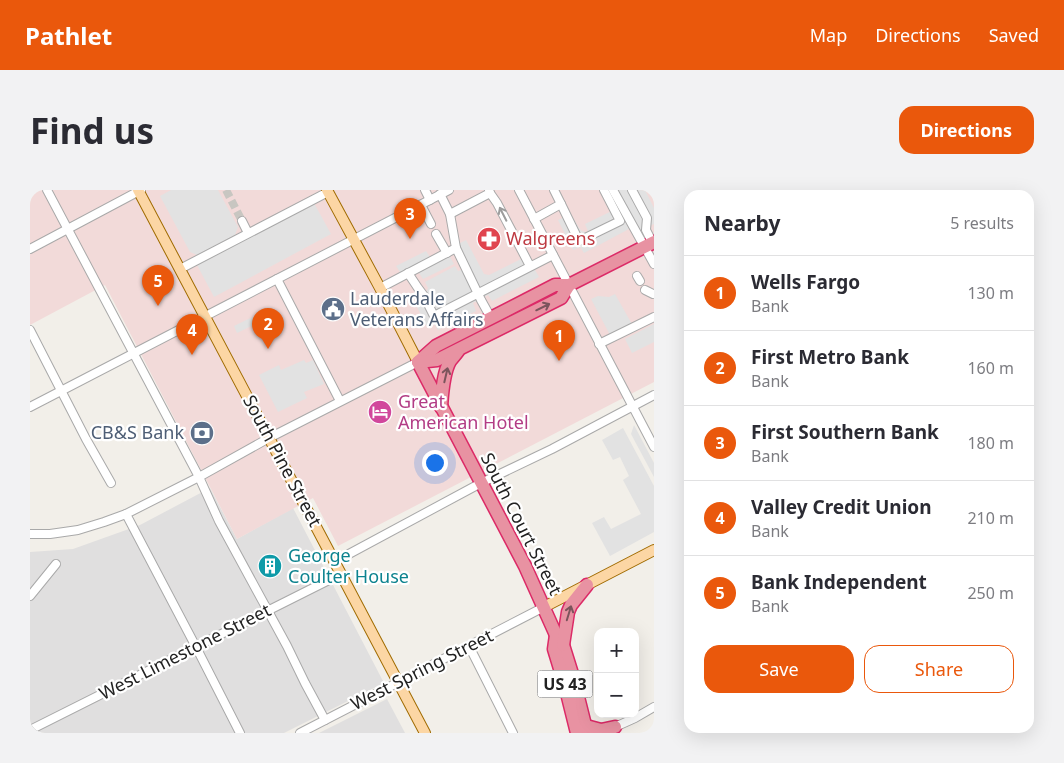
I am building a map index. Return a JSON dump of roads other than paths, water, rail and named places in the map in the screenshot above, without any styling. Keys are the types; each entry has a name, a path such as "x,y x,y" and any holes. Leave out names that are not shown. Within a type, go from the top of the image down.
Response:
{"highway":[{"path":"418,362 436,346 555,285 569,285 650,244"},
{"path":"418,362 437,360 561,298 569,285"},
{"path":"441,407 447,368 450,361 462,348"},
{"name":"South Court Street","path":"418,362 525,566 560,640"},
{"path":"560,640 571,605 587,585"},
{"name":"US 43","path":"560,640 573,677 584,731"},
{"path":"584,731 614,731"}],"main road":[{"name":"South Pine Street","path":"139,190 425,733"},
{"name":"South Court Street","path":"328,191 418,362"},
{"path":"544,607 654,550"}],"street":[{"path":"47,190 198,477 219,521 326,720"},
{"path":"30,249 139,190"},
{"path":"425,190 430,200"},
{"path":"30,407 449,190"},
{"path":"519,190 654,448"},
{"path":"554,190 579,240 620,221 604,190"},
{"path":"614,190 650,244"},
{"path":"632,190 647,218 646,230 654,264"},
{"path":"180,269 328,191"},
{"path":"450,214 490,192 530,266"},
{"path":"440,194 450,214 456,248 491,318"},
{"path":"421,204 431,224"},
{"path":"534,219 561,204"},
{"path":"242,221 248,233"},
{"path":"436,234 447,253"},
{"path":"380,288 456,248"},
{"path":"408,273 424,296 434,316 553,255"},
{"path":"277,279 340,401"},
{"path":"645,290 653,294"},
{"path":"599,344 654,316"},
{"path":"30,330 110,483"},
{"path":"30,534 50,534 78,530 126,514 418,362"},
{"path":"334,562 481,483 552,449 654,395"},
{"path":"126,514 240,733"},
{"path":"30,596 56,564"},
{"name":"West Limestone Street","path":"30,730 341,574"},
{"name":"West Spring Street","path":"300,733 544,607"},
{"path":"469,646 513,733"},
{"path":"614,731 654,707"}],"tunnel":[{"path":"226,190 242,221"}],"place":[{"name":"First Southern Bank","path":"410,239"},
{"name":"Walgreens","path":"489,239"},
{"name":"Bank Independent","path":"158,306"},
{"name":"Lauderdale Veterans Affairs","path":"333,309"},
{"name":"First Metro Bank","path":"268,349"},
{"name":"Valley Credit Union","path":"192,355"},
{"name":"Wells Fargo","path":"559,361"},
{"name":"Great American Hotel","path":"380,412"},
{"name":"CB&S Bank","path":"202,433"},
{"name":"George Coulter House","path":"270,566"}]}
